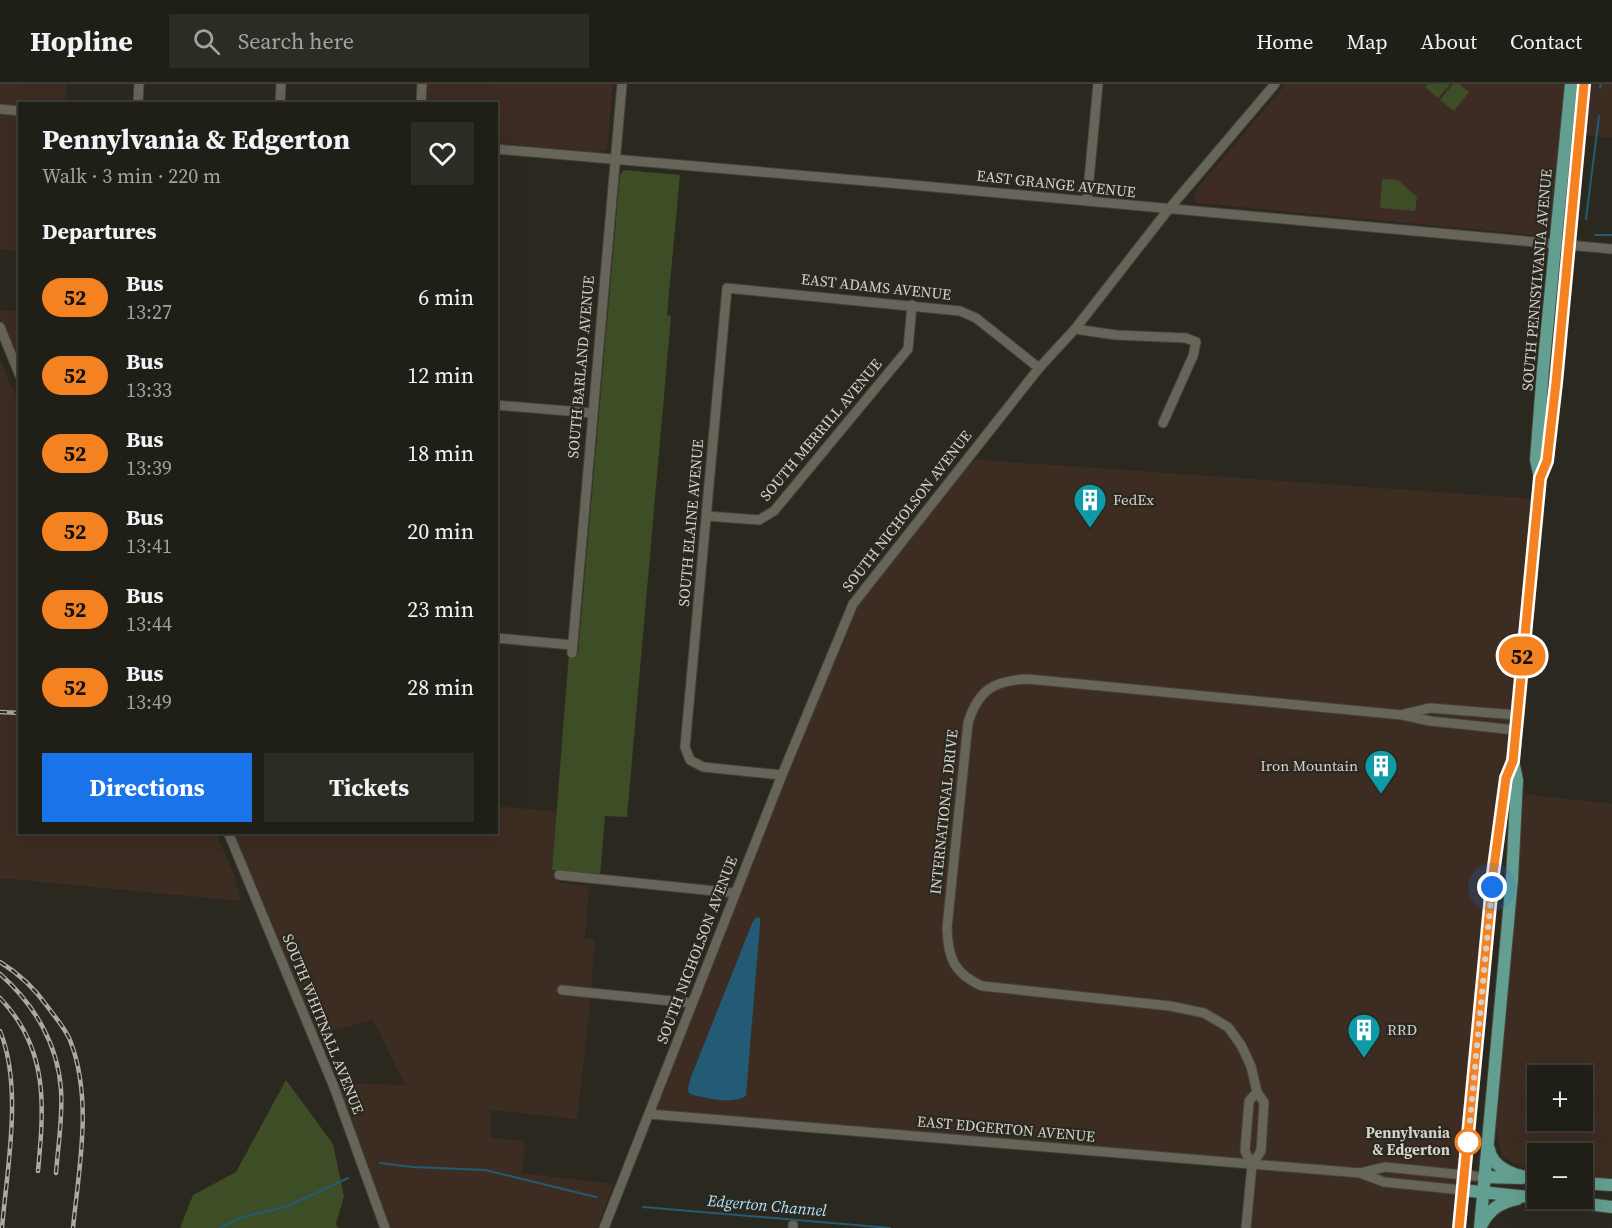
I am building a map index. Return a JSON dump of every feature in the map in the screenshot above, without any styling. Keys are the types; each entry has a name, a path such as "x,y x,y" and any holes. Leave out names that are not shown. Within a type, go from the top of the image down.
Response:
{"main road":[{"name":"SOUTH PENNSYLVANIA AVENUE","path":"1540,478 1536,460 1554,244 1571,84"},
{"name":"SOUTH PENNSYLVANIA AVENUE","path":"1459,1228 1493,874 1506,778 1513,761 1540,478 1547,461 1584,84"},
{"name":"SOUTH PENNSYLVANIA AVENUE","path":"1480,1228 1513,864 1517,780 1513,761"},
{"path":"1488,1139 1489,1153 1494,1163 1527,1176"},
{"path":"1484,1177 1527,1178"},
{"path":"1593,1184 1612,1185"},
{"path":"1462,1190 1527,1197"},
{"path":"1480,1228 1486,1215 1495,1207 1508,1201 1527,1199"},
{"path":"1593,1205 1612,1207"}],"street":[{"path":"138,102 139,84"},
{"path":"280,102 281,84"},
{"path":"421,102 422,84"},
{"name":"SOUTH BARLAND AVENUE","path":"498,638 572,649 622,84"},
{"path":"1087,201 1098,84"},
{"name":"SOUTH NICHOLSON AVENUE","path":"604,1228 782,775 853,604 1039,368 1075,329 1168,210 1270,86"},
{"path":"0,109 18,111"},
{"name":"EAST GRANGE AVENUE","path":"498,149 1612,249"},
{"name":"EAST ADAMS AVENUE","path":"727,288 960,310 976,318 1039,368"},
{"name":"SOUTH ELAINE AVENUE","path":"727,288 686,747 690,760 703,767 782,775"},
{"name":"SOUTH MERRILL AVENUE","path":"707,516 759,520 774,511 908,349 912,305"},
{"path":"0,327 18,370"},
{"path":"1075,329 1116,335 1186,338 1196,342 1193,356 1163,423"},
{"path":"498,405 592,413"},
{"name":"INTERNATIONAL DRIVE","path":"1252,1165 1261,1151 1264,1102 1257,1092 1251,1066 1232,1032 1204,1013 1170,1006 981,986 961,974 951,958 947,928 968,723 979,699 993,686 1005,681 1028,680 1402,715 1430,721 1516,730"},
{"name":"INTERNATIONAL DRIVE","path":"1402,715 1430,708 1517,715"},
{"name":"SOUTH WHITNALL AVENUE","path":"229,834 334,1087 385,1228"},
{"path":"559,875 735,893"},
{"path":"562,990 692,1003"},
{"path":"1246,1228 1252,1165 1245,1151 1249,1101 1257,1092"},
{"name":"EAST EDGERTON AVENUE","path":"650,1114 1360,1173 1384,1182 1462,1190"},
{"name":"EAST EDGERTON AVENUE","path":"1360,1173 1385,1167 1484,1177"}],"shaded area":[{"path":"0,84 67,84 65,102 18,102 18,251 0,249"},
{"path":"427,84 613,84 607,148 597,152 498,143 498,102 425,102"},
{"path":"1286,84 1567,84 1550,225 1541,235 1536,235 1197,203 1194,195 1196,190"},
{"path":"1583,84 1612,84 1612,138 1580,135"},
{"path":"0,310 18,311 18,363 0,318"},
{"path":"0,359 18,400 18,834 216,834 233,873 241,901 0,878"},
{"path":"967,459 1538,499 1459,1228 1246,1228 1252,1166 649,1114 853,604"},
{"path":"1524,794 1612,804 1612,1179 1593,1176 1593,1143 1527,1143 1527,1168 1521,1167 1502,1156 1495,1122"},
{"path":"498,806 556,812 552,870 560,871 559,883 589,886 585,938 595,939 577,1119 490,1110 490,1138 525,1141 522,1173 613,1184 597,1228 390,1228 338,1083 405,1085 373,1020 318,1034 234,834 498,834"}],"green space":[{"path":"1427,84 1450,84 1438,98 1425,87"},
{"path":"1453,84 1459,84 1469,92 1454,111 1440,100"},
{"path":"624,170 680,175 667,315 671,316 627,817 605,816 600,875 552,870 569,653 578,653 620,175"},
{"path":"1382,179 1398,180 1417,197 1415,211 1380,208"},
{"path":"286,1080 333,1144 344,1196 336,1224 338,1228 180,1228 193,1195 236,1172"}],"water":[{"path":"757,917 760,918 760,924 746,1096 727,1100 693,1095 689,1093 688,1088 691,1077 753,921"}],"waterway":[{"path":"1600,88 1601,84"},
{"path":"1586,219 1599,116"},
{"path":"1595,235 1612,235"},
{"name":"Edgerton Channel","path":"380,1163 485,1170 596,1197"},
{"name":"Edgerton Channel","path":"220,1228 242,1217 286,1207 348,1178"},
{"name":"Edgerton Channel","path":"643,1207 890,1228"}],"railway":[{"path":"0,712 18,713"},
{"path":"0,962 32,988 60,1023 70,1040 77,1063 83,1109 81,1157 73,1228"},
{"path":"0,974 33,1012 42,1026 55,1057 61,1090 61,1121 56,1173"},
{"path":"0,998 16,1017 27,1037 40,1079 42,1101 38,1171"},
{"path":"0,1031 7,1053 12,1102 10,1154 2,1228"}],"bus line":[{"name":"52","path":"1459,1228 1493,874 1506,778 1513,761 1540,478 1547,461 1556,383 1584,84"}],"place":[{"name":"FedEx","path":"1090,529"},
{"name":"Iron Mountain","path":"1381,795"},
{"name":"RRD","path":"1364,1059"},
{"name":"Pennylvania & Edgerton","path":"1468,1142"}],"route":[{"path":"1468,1142 1492,887"}]}
